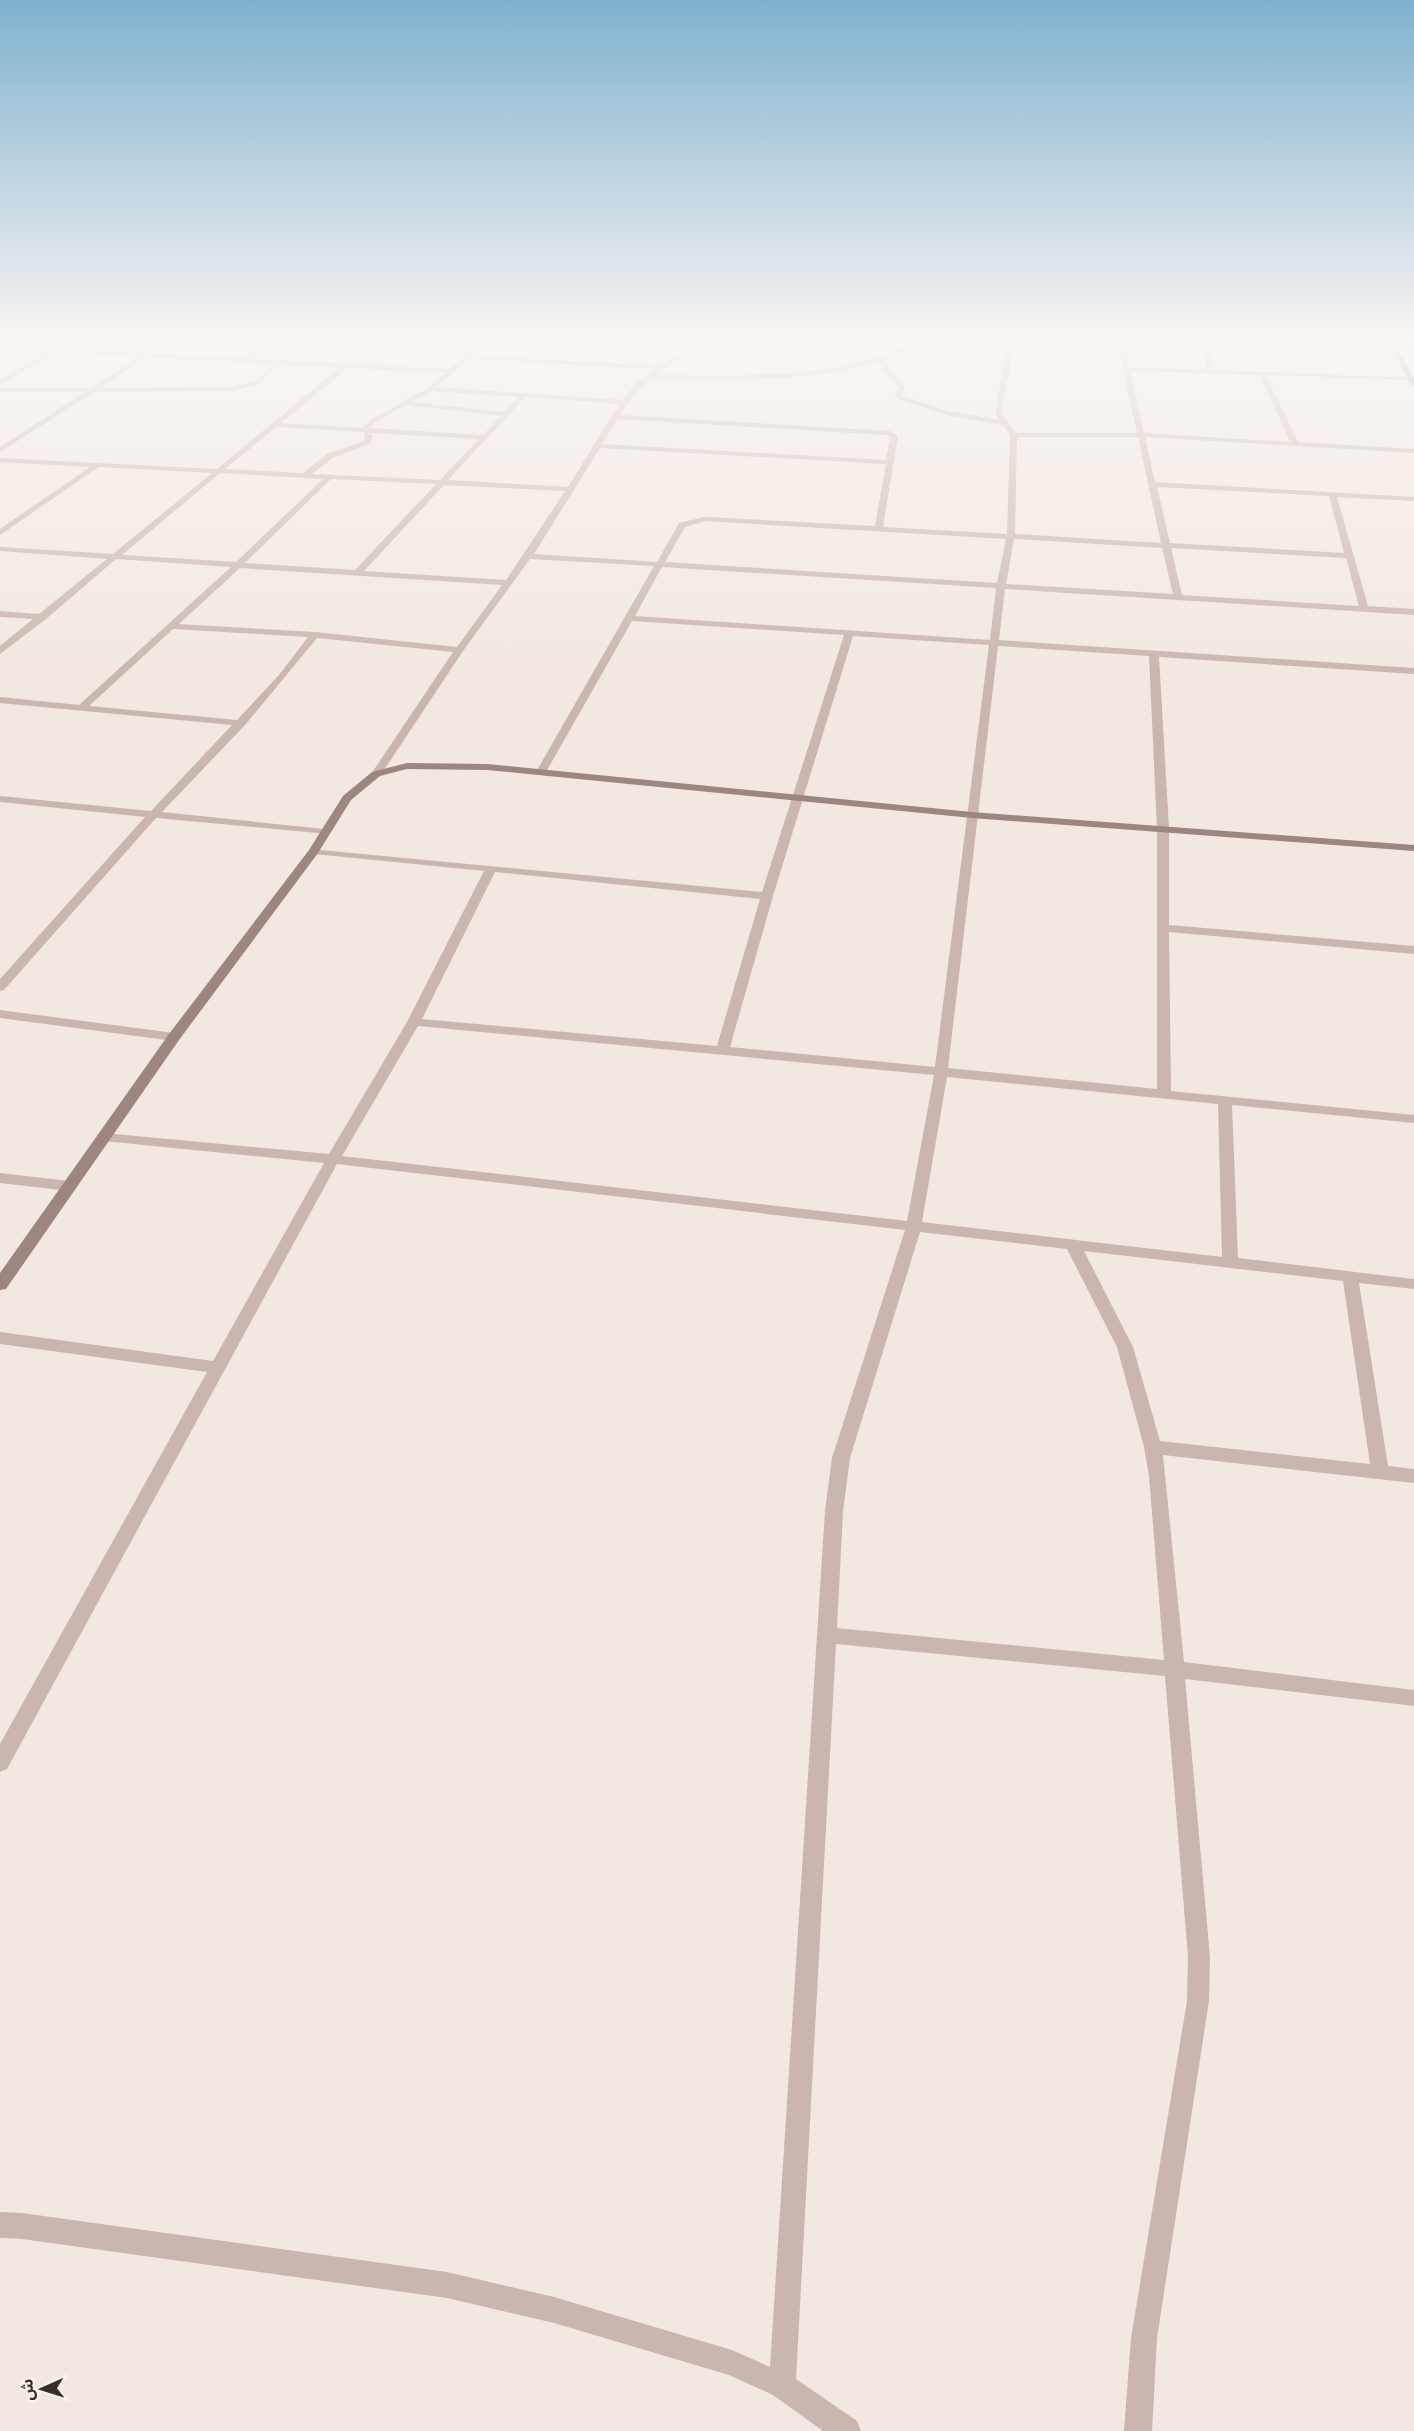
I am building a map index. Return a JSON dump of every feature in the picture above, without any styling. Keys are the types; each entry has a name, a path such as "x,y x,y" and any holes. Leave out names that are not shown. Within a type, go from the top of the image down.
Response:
{"street":[{"path":"0,651 243,451"},
{"path":"305,475 330,456 342,451"},
{"path":"357,573 472,451"},
{"path":"0,1285 174,1037 314,851 347,798 376,774 459,650 510,583 594,451"},
{"path":"696,451 888,462"},
{"path":"879,529 890,451"},
{"path":"782,2386 834,1511 841,1458 914,1226 941,1072 1001,586 1011,536 1014,451"},
{"path":"1145,451 1178,598"},
{"path":"0,460 572,489"},
{"path":"0,533 98,465"},
{"path":"81,708 238,565 330,476"},
{"path":"1152,484 1414,499"},
{"path":"1332,494 1364,609"},
{"path":"541,772 682,525 696,520 1349,556"},
{"path":"0,549 510,583"},
{"path":"528,556 1414,612"},
{"path":"0,614 43,616"},
{"path":"628,618 1414,670"},
{"path":"169,626 315,635 459,650"},
{"path":"722,1050 767,896 849,634"},
{"path":"0,987 155,813 241,723 315,635"},
{"path":"1154,654 1163,828 1164,1094"},
{"path":"0,700 241,723"},
{"path":"376,774 417,766 487,767 798,800 1414,848"},
{"path":"0,799 324,832"},
{"path":"314,851 767,896"},
{"path":"0,1763 333,1159 414,1022 491,868"},
{"path":"1162,928 1414,950"},
{"path":"0,1014 174,1037"},
{"path":"414,1022 722,1050 1414,1119"},
{"path":"1225,1100 1230,1263"},
{"path":"104,1137 333,1159 1414,1284"},
{"path":"0,1178 69,1186"},
{"path":"1073,1245 1125,1347 1153,1447 1158,1476 1199,1958 1198,2001 1144,2338 1138,2431"},
{"path":"1350,1277 1380,1472"},
{"path":"0,1338 218,1368"},
{"path":"1153,1447 1414,1476"},
{"path":"827,1635 1174,1669 1414,1698"},
{"path":"0,2225 22,2226 447,2285 554,2310 732,2362 782,2386 847,2431"}]}
